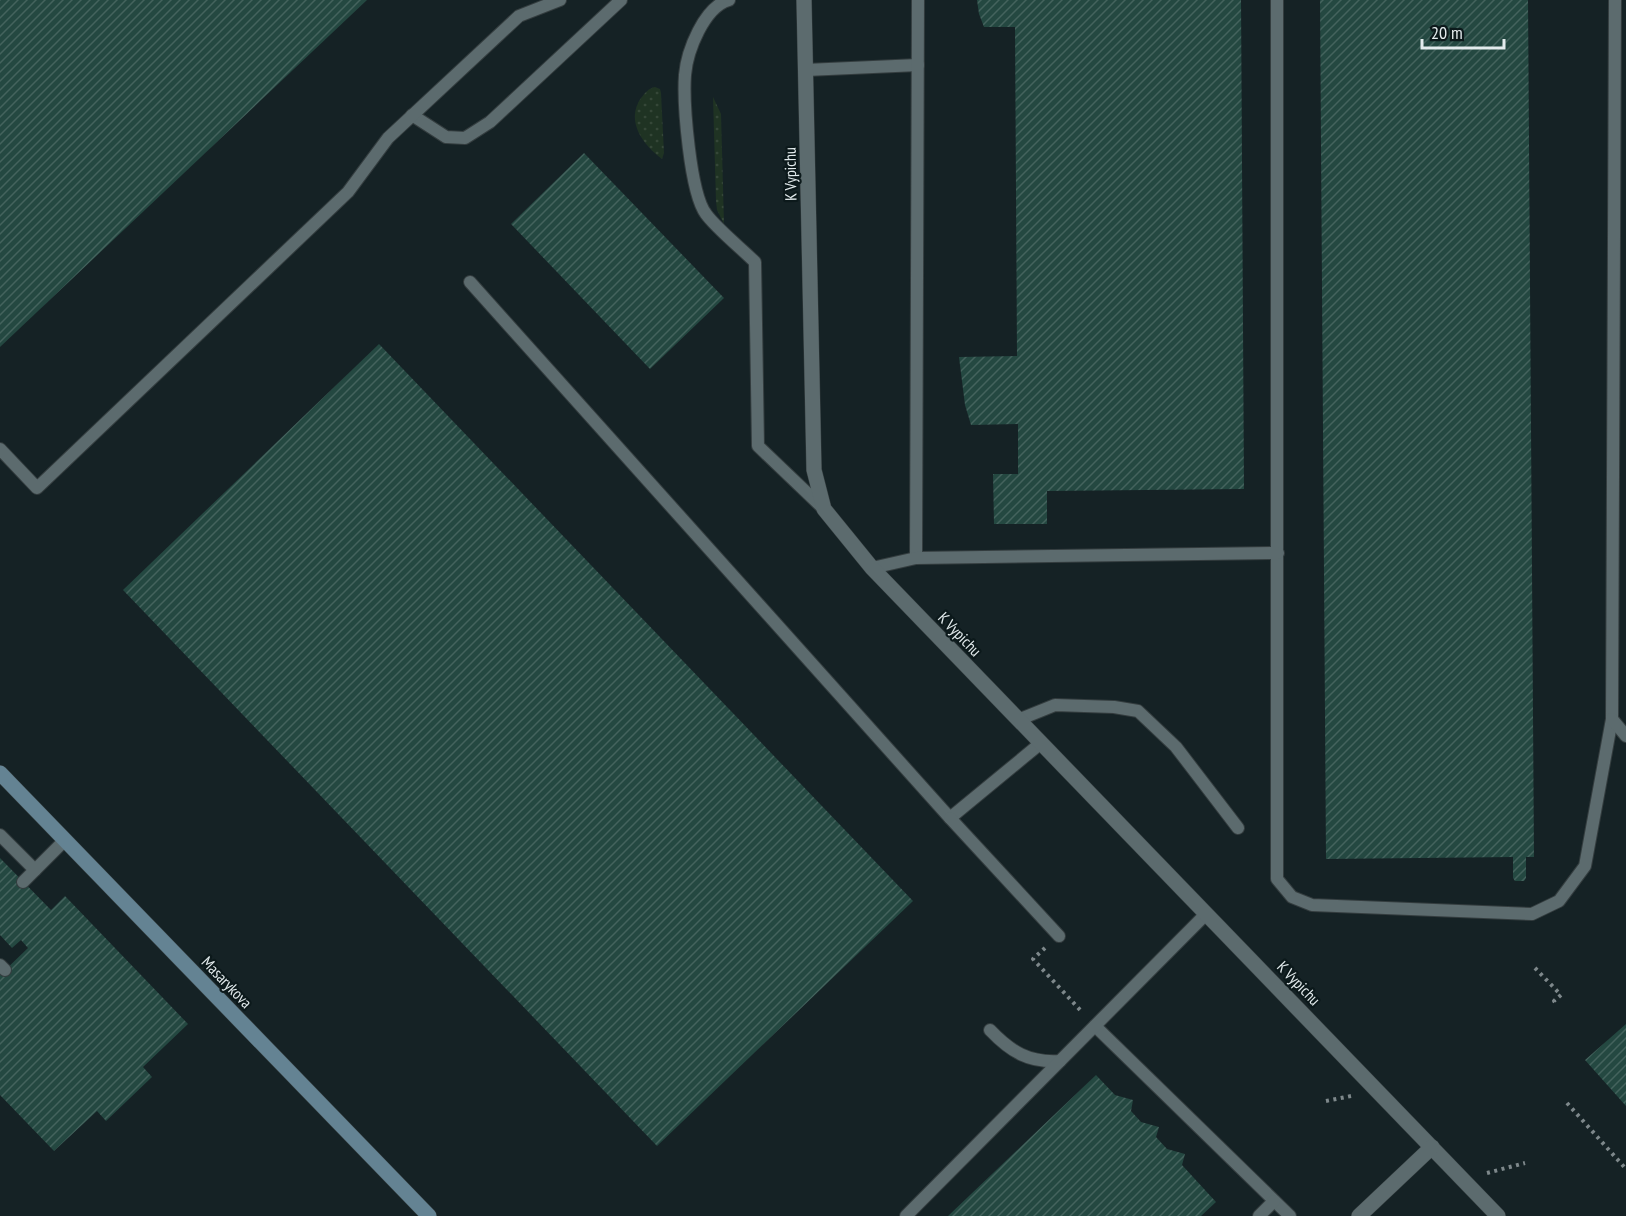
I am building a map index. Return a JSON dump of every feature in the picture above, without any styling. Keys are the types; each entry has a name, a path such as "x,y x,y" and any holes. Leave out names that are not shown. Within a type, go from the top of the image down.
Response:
{"main road":[{"name":"Masarykova","path":"0,773 429,1216"}],"street":[{"name":"K Vypichu","path":"804,0 814,470 824,509 872,568 1498,1216"},
{"path":"1359,1216 1432,1147"}],"lane":[{"path":"0,449 37,488 348,192 388,138 412,115 519,16 560,0"},
{"path":"412,115 446,137 465,138 490,122 621,0"},
{"path":"729,0 721,2 711,11 693,43 685,74 688,141 697,194 705,214 755,262 758,446 824,509"},
{"path":"916,558 918,0"},
{"path":"1277,0 1277,879 1292,897 1312,905 1532,914 1559,901 1585,866 1612,719 1614,0"},
{"path":"806,70 918,65"},
{"path":"470,282 950,818 1059,936"},
{"path":"872,568 916,558 1278,553"},
{"path":"1018,720 1055,705 1114,707 1138,711 1176,747 1238,828"},
{"path":"1612,719 1626,736"},
{"path":"950,818 1041,743"},
{"path":"0,835 35,870"},
{"path":"24,882 65,840"},
{"path":"906,1216 1206,914"},
{"path":"1095,1026 1290,1216"},
{"path":"990,1030 1012,1050 1027,1058 1045,1062 1060,1061"},
{"path":"1259,1216 1274,1201"}],"path":[{"path":"1059,936 1033,959 1095,1026"},
{"path":"1535,968 1561,995 1554,1001 1557,1004"},
{"path":"1326,1101 1355,1095"},
{"path":"1568,1103 1626,1169"},
{"path":"1487,1173 1525,1163"}],"green space":[{"path":"655,87 660,89 661,93 664,153 662,159 648,147 638,132 635,115 641,98"},
{"path":"713,97 721,114 724,224 717,210 716,201"}],"building":[{"path":"0,0 367,0 0,347"},
{"path":"977,0 1241,0 1244,489 1047,491 1047,524 994,524 993,474 1018,474 1018,424 971,425 965,405 959,357 1017,356 1015,27 984,27"},
{"path":"1320,0 1528,0 1534,857 1526,857 1524,881 1515,881 1513,878 1513,857 1326,859"},
{"path":"584,153 724,298 650,369 511,224"},
{"path":"379,344 913,901 657,1146 123,590"},
{"path":"0,858 51,910 65,896 188,1024 143,1067 152,1077 106,1121 97,1111 54,1151 0,1095 0,975 28,948 21,940 12,948 0,935"},
{"path":"1626,1024 1626,1106 1585,1060"},
{"path":"1096,1075 1115,1095 1133,1100 1131,1111 1141,1122 1159,1127 1156,1137 1167,1149 1185,1154 1182,1165 1216,1202 1201,1216 948,1216"}]}
